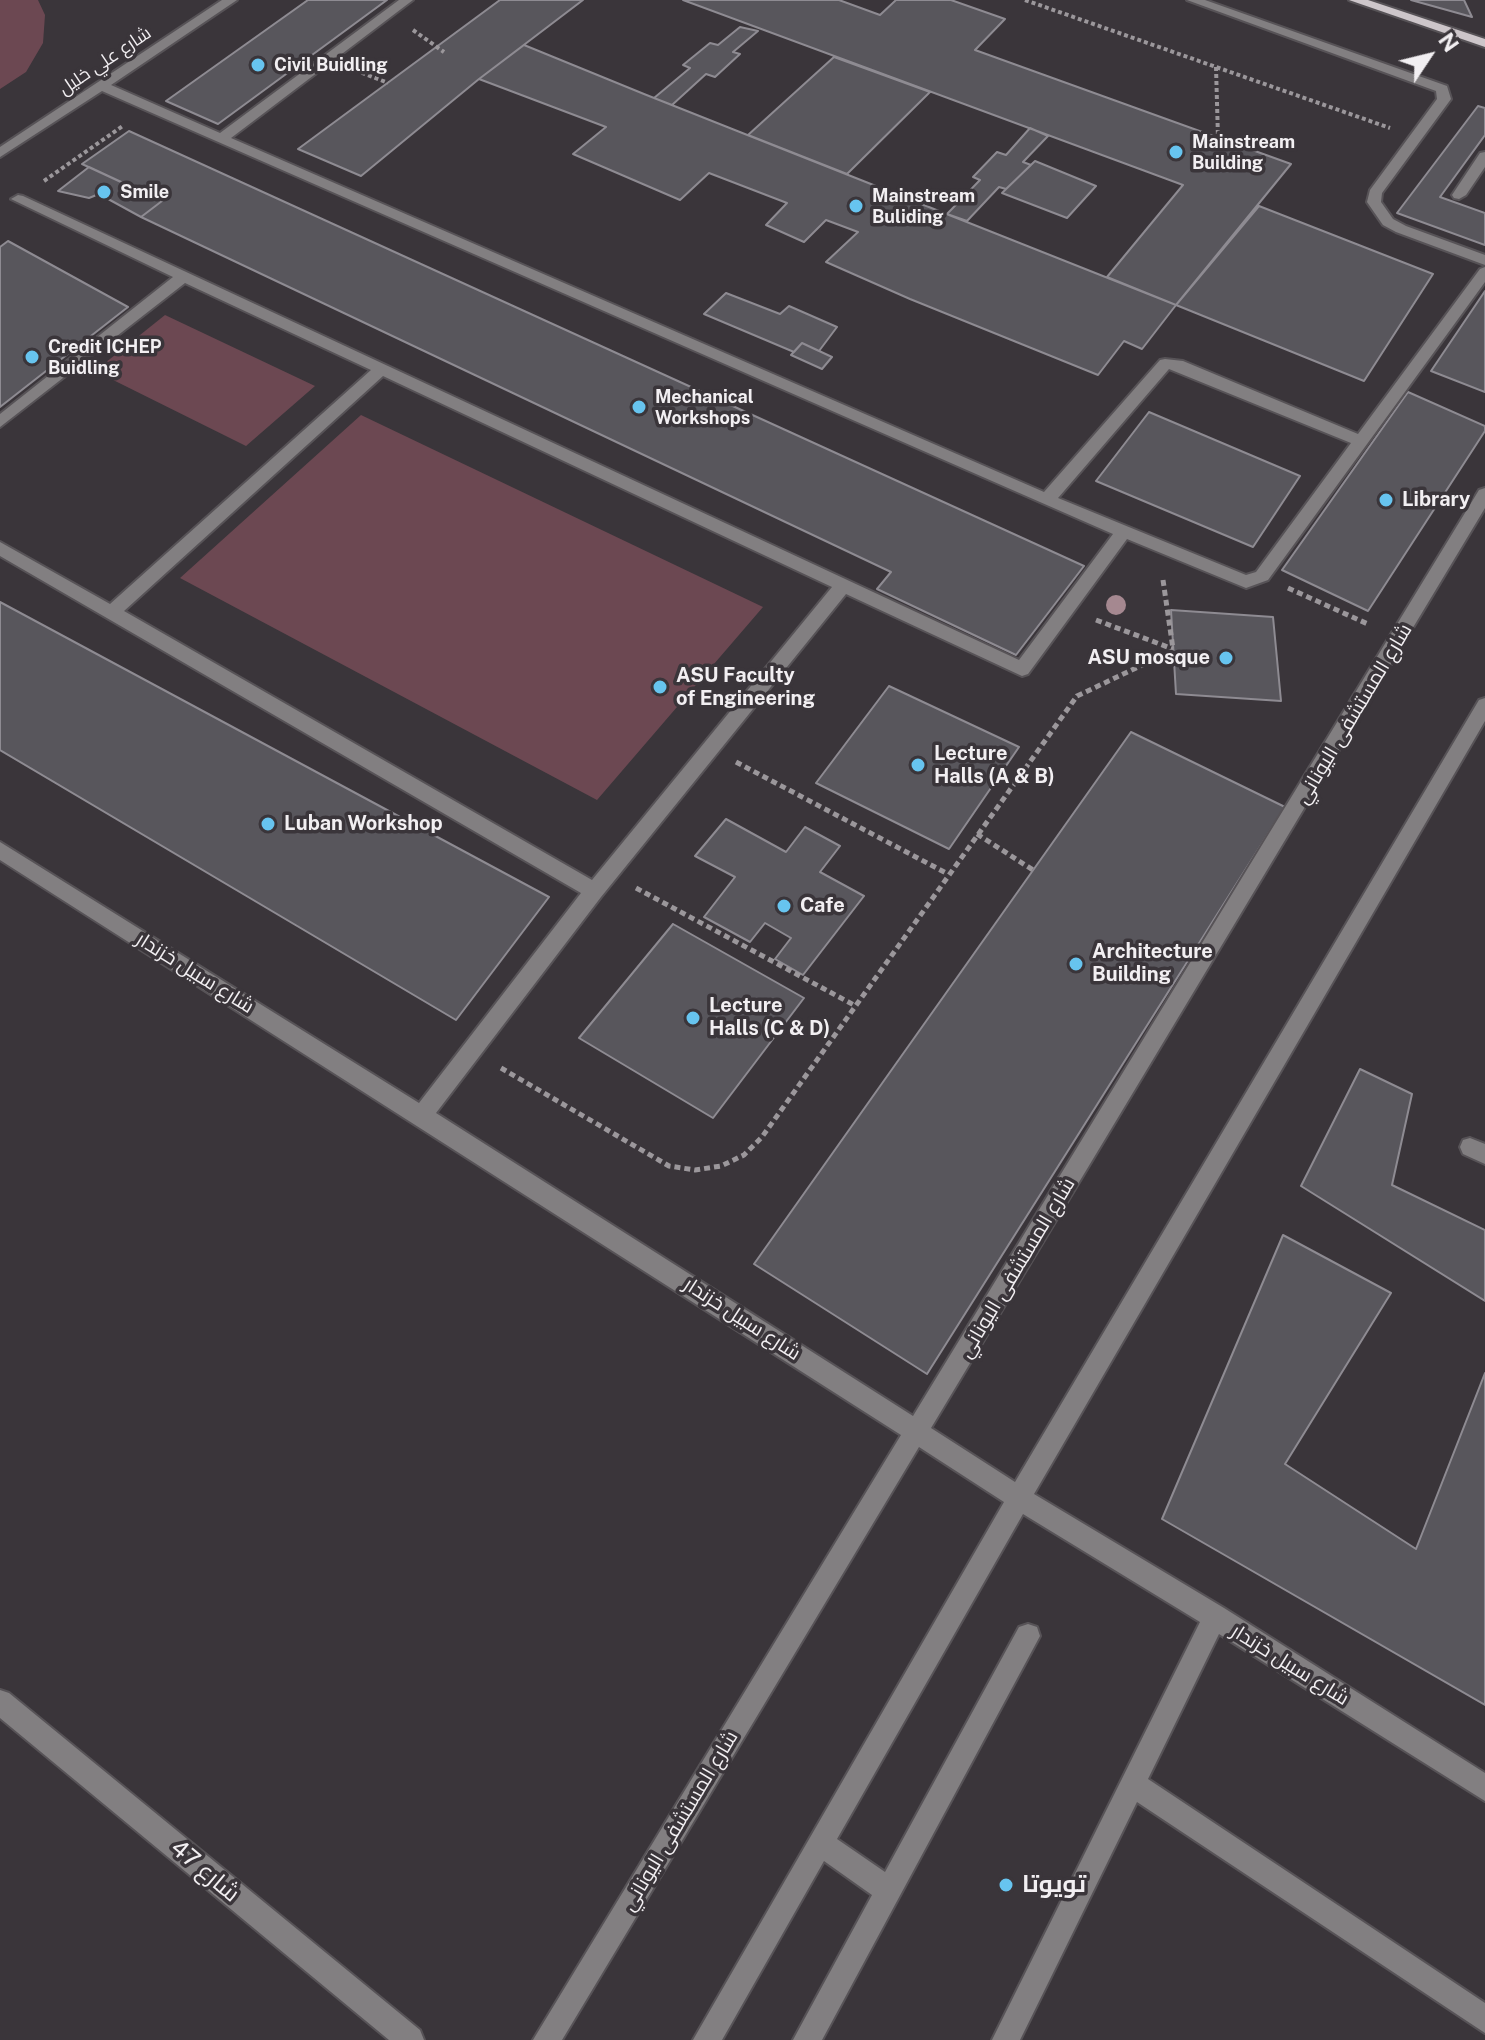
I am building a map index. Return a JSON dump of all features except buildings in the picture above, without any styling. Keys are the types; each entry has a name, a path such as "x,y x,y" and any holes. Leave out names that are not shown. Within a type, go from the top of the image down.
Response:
{"main road":[{"path":"1355,0 1376,4 1485,43"}],"street":[{"name":"شارع علي خليل","path":"0,153 231,0"},
{"path":"220,139 407,0"},
{"path":"1193,0 1436,85 1445,94 1444,99 1375,193 1374,202 1378,212 1401,229 1485,260"},
{"path":"101,86 1047,500 1237,580 1255,580 1262,576 1485,272"},
{"path":"1459,195 1483,163"},
{"path":"18,199 1022,669 1123,532"},
{"path":"0,422 182,278"},
{"path":"1047,500 1165,364 1178,365 1360,441"},
{"path":"112,612 381,370"},
{"name":"شارع المستشفى اليوناني","path":"547,2040 1485,494"},
{"path":"0,548 594,891"},
{"path":"422,1115 594,891 844,584"},
{"path":"707,2040 1019,1498 1485,705"},
{"name":"شارع سبيل خزندار","path":"0,850 422,1115 1019,1498 1215,1617 1485,1788"},
{"path":"1006,2040 1215,1617"},
{"path":"807,2040 1028,1636"},
{"name":"شارع 47","path":"0,1702 410,2040"},
{"path":"1134,1785 1485,2019"},
{"path":"820,1843 889,1891"}],"path":[{"path":"1025,0 1416,137"},
{"path":"389,14 444,52"},
{"path":"1216,67 1218,138"},
{"path":"18,199 150,108"},
{"path":"1158,547 1174,650"},
{"path":"1290,589 1361,622"},
{"path":"1066,609 1174,650"},
{"path":"472,1051 669,1166 695,1170 721,1166 744,1155 762,1137 1077,696 1174,650"},
{"path":"711,748 948,874"},
{"path":"977,834 1033,870"},
{"path":"608,874 854,1005"}],"shaded area":[{"path":"0,0 38,0 45,15 43,43 26,72 0,89"},
{"path":"165,315 315,386 246,446 95,371"},
{"path":"361,415 763,607 597,800 180,578"}],"place":[{"name":"Civil Buidling","path":"258,65"},
{"name":"Mainstream Building","path":"1176,152"},
{"name":"Smile","path":"104,192"},
{"name":"Mainstream Buliding","path":"856,206"},
{"name":"Credit ICHEP Buidling","path":"32,357"},
{"name":"Mechanical Workshops","path":"639,407"},
{"name":"Library","path":"1386,500"},
{"name":"ASU mosque","path":"1226,658"},
{"name":"ASU Faculty of Engineering","path":"660,687"},
{"name":"Lecture Halls (A & B)","path":"918,765"},
{"name":"Luban Workshop","path":"268,824"},
{"name":"Cafe","path":"784,906"},
{"name":"Architecture Building","path":"1076,964"},
{"name":"Lecture Halls (C & D)","path":"693,1018"},
{"name":"تويوتا","path":"1006,1885"}]}
